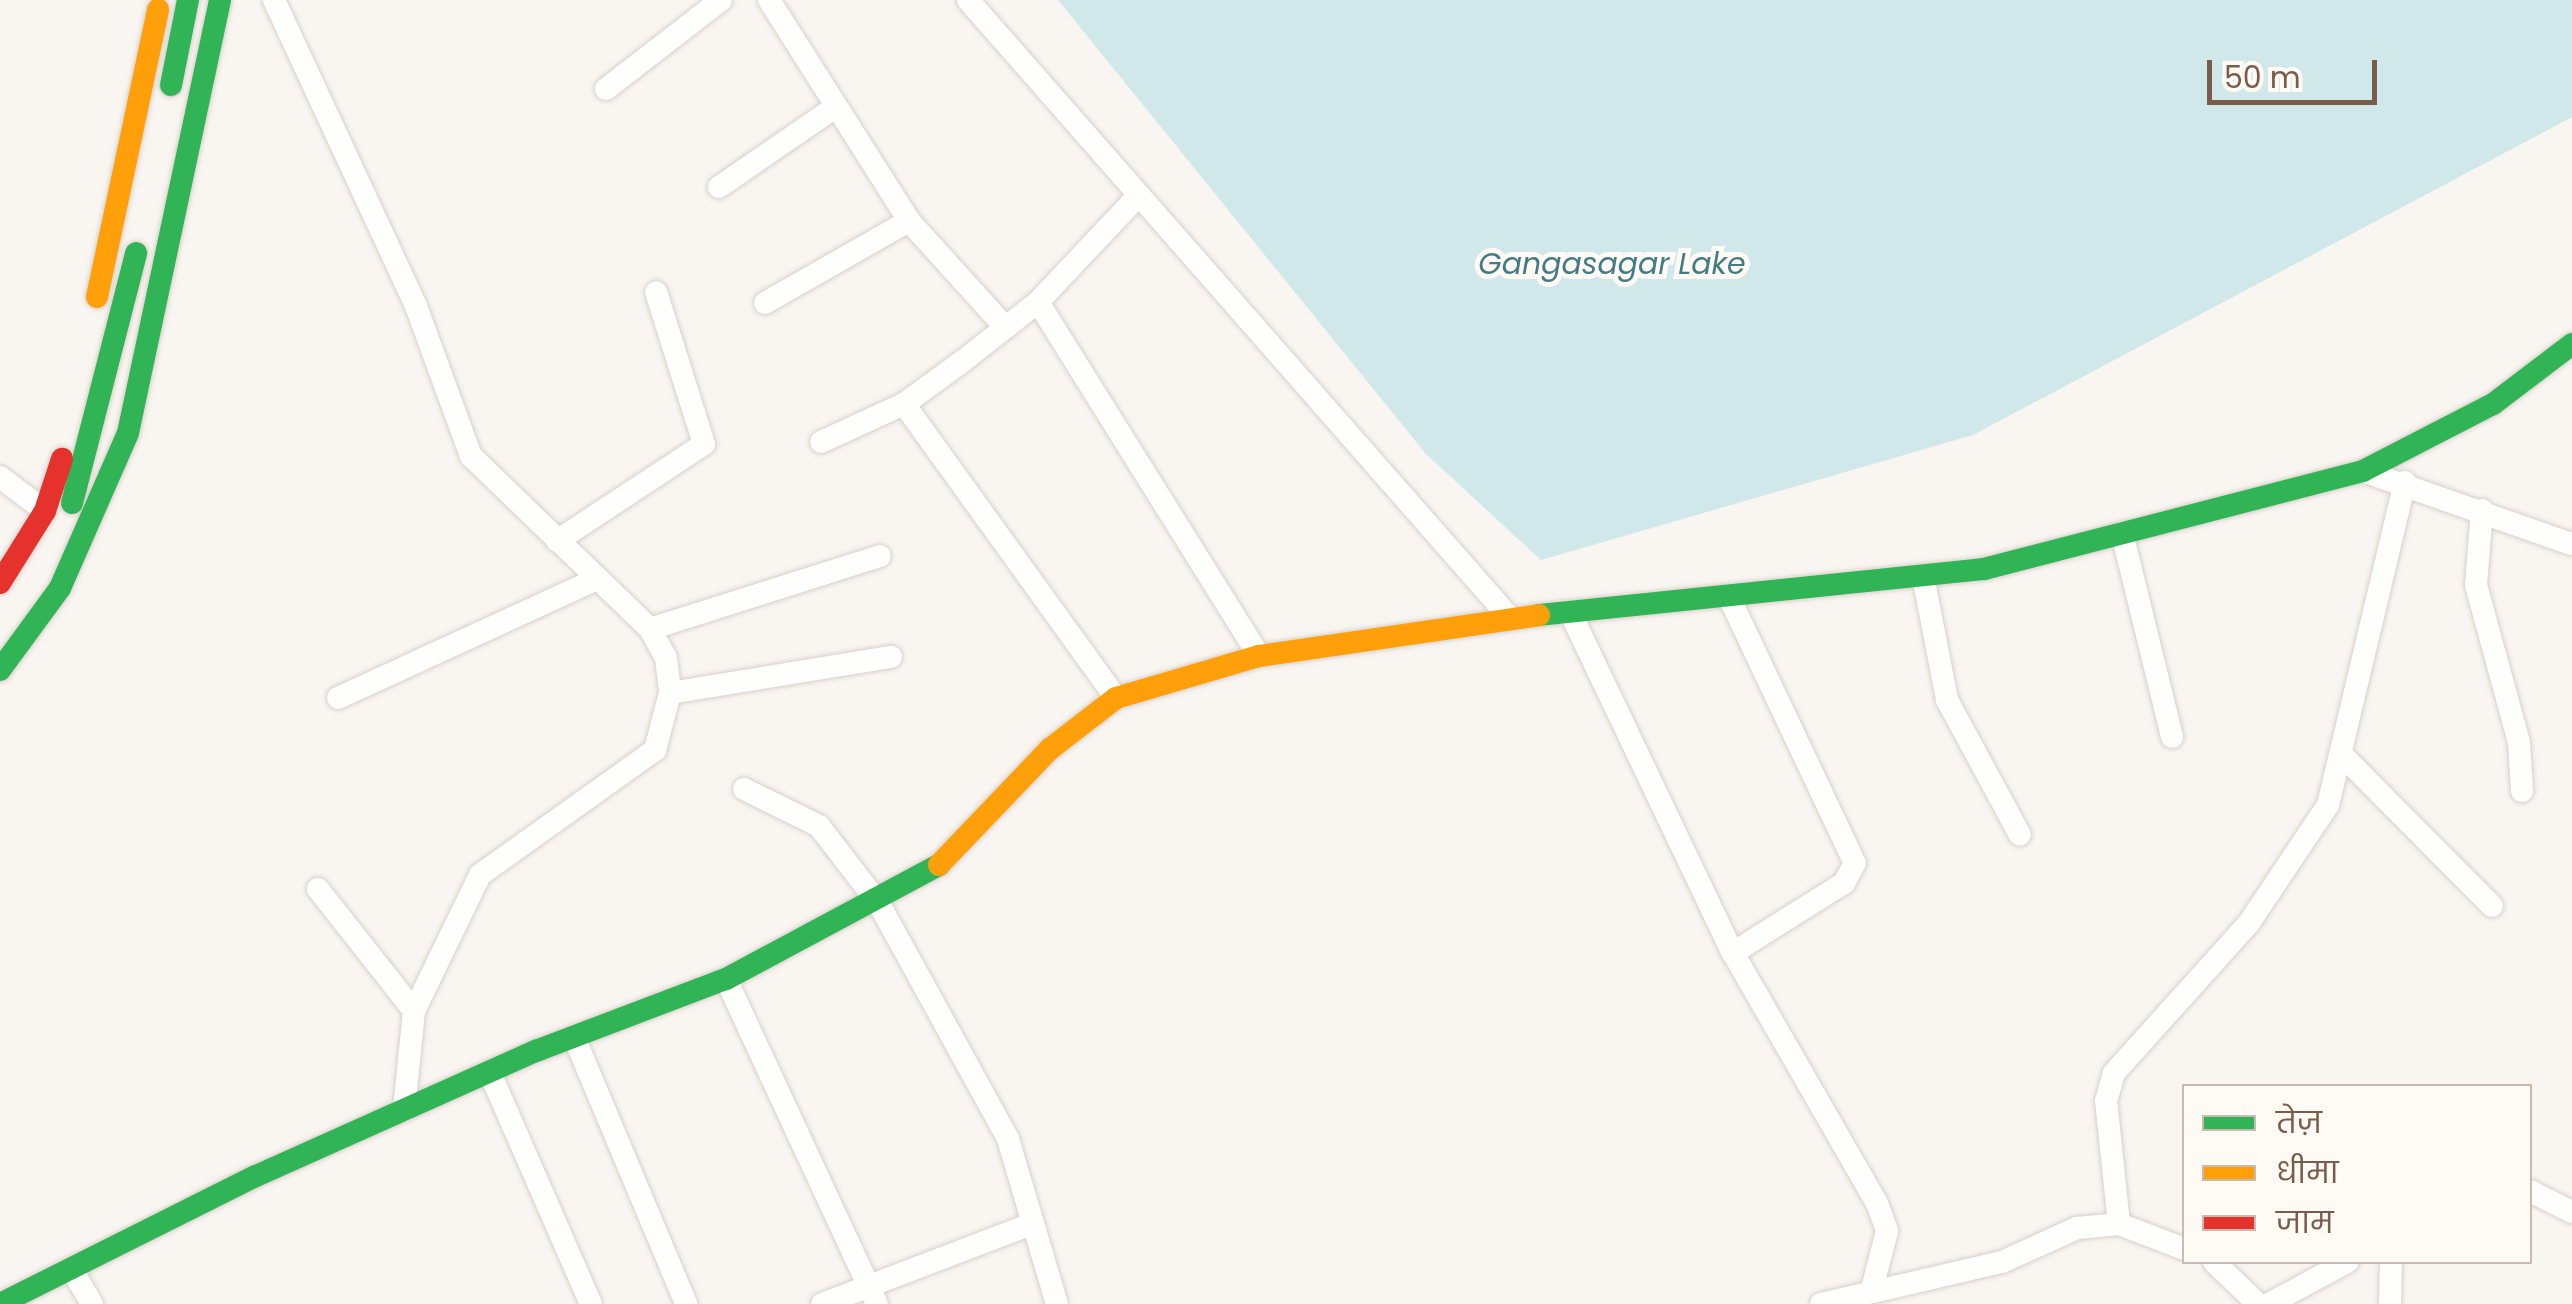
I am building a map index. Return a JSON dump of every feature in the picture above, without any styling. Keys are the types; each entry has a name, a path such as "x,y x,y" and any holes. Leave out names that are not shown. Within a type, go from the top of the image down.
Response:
{"main road":[{"path":"0,583 45,510 160,0"},
{"path":"165,114 188,0"},
{"path":"0,670 60,588 128,433 220,0"},
{"path":"0,623 58,540 90,456 142,228"},
{"path":"0,1304 74,1272 404,1110 574,1037 726,979 879,904 952,856 1050,749 1116,698 1259,656 1510,618 1923,576 2122,533 2363,471 2494,404 2572,344"}],"street":[{"path":"274,0 416,306 460,436 557,541 650,629 670,693 663,733 638,768 502,852 480,875 414,1012 404,1110"},
{"path":"606,89 721,0"},
{"path":"769,0 909,221 1006,328"},
{"path":"968,0 1136,198 1510,618"},
{"path":"719,187 834,108"},
{"path":"820,442 904,404 1006,328 1038,302 1136,198"},
{"path":"765,302 909,221"},
{"path":"557,541 704,444 656,292"},
{"path":"1038,302 1259,656"},
{"path":"904,404 1116,698"},
{"path":"2363,471 2405,482 2572,544"},
{"path":"0,477 45,510"},
{"path":"2119,1224 2106,1100 2114,1074 2249,923 2314,832 2346,759 2405,482"},
{"path":"2482,510 2476,585 2520,742 2522,791"},
{"path":"2122,533 2172,737"},
{"path":"650,629 880,556"},
{"path":"1923,576 1947,700 2020,836"},
{"path":"338,698 597,579"},
{"path":"1728,597 1855,863 1844,884 1733,953"},
{"path":"1570,612 1733,953 1877,1202 1887,1230 1873,1285"},
{"path":"670,693 891,657"},
{"path":"2346,759 2492,906"},
{"path":"744,789 819,826 879,904 1008,1139 1057,1304"},
{"path":"318,889 414,1012"},
{"path":"726,979 874,1294"},
{"path":"574,1037 686,1304"},
{"path":"490,1073 591,1304"},
{"path":"2532,1193 2572,1212"},
{"path":"822,1304 874,1294 1032,1224"},
{"path":"1821,1304 1873,1285 2002,1262 2058,1232 2119,1224 2182,1248"},
{"path":"2216,1264 2258,1304"},
{"path":"2269,1304 2343,1264"},
{"path":"2390,1264 2390,1304"},
{"path":"74,1272 92,1304"}],"water":[{"name":"Gangasagar Lake","path":"1058,0 2572,0 2572,117 1973,435 1541,560 1426,454"}],"traffic: fast":[{"path":"171,85 188,0"},
{"path":"0,670 60,588 128,433 220,0"},
{"path":"72,503 136,253"},
{"path":"1539,615 1984,569 2363,471 2493,404 2572,344"},
{"path":"0,1304 256,1176 536,1051 726,979 939,865"}],"traffic: slow":[{"path":"97,297 158,9"},
{"path":"939,865 1050,749 1116,698 1259,656 1539,615"}],"traffic: jam":[{"path":"0,583 45,511 62,459"}]}
